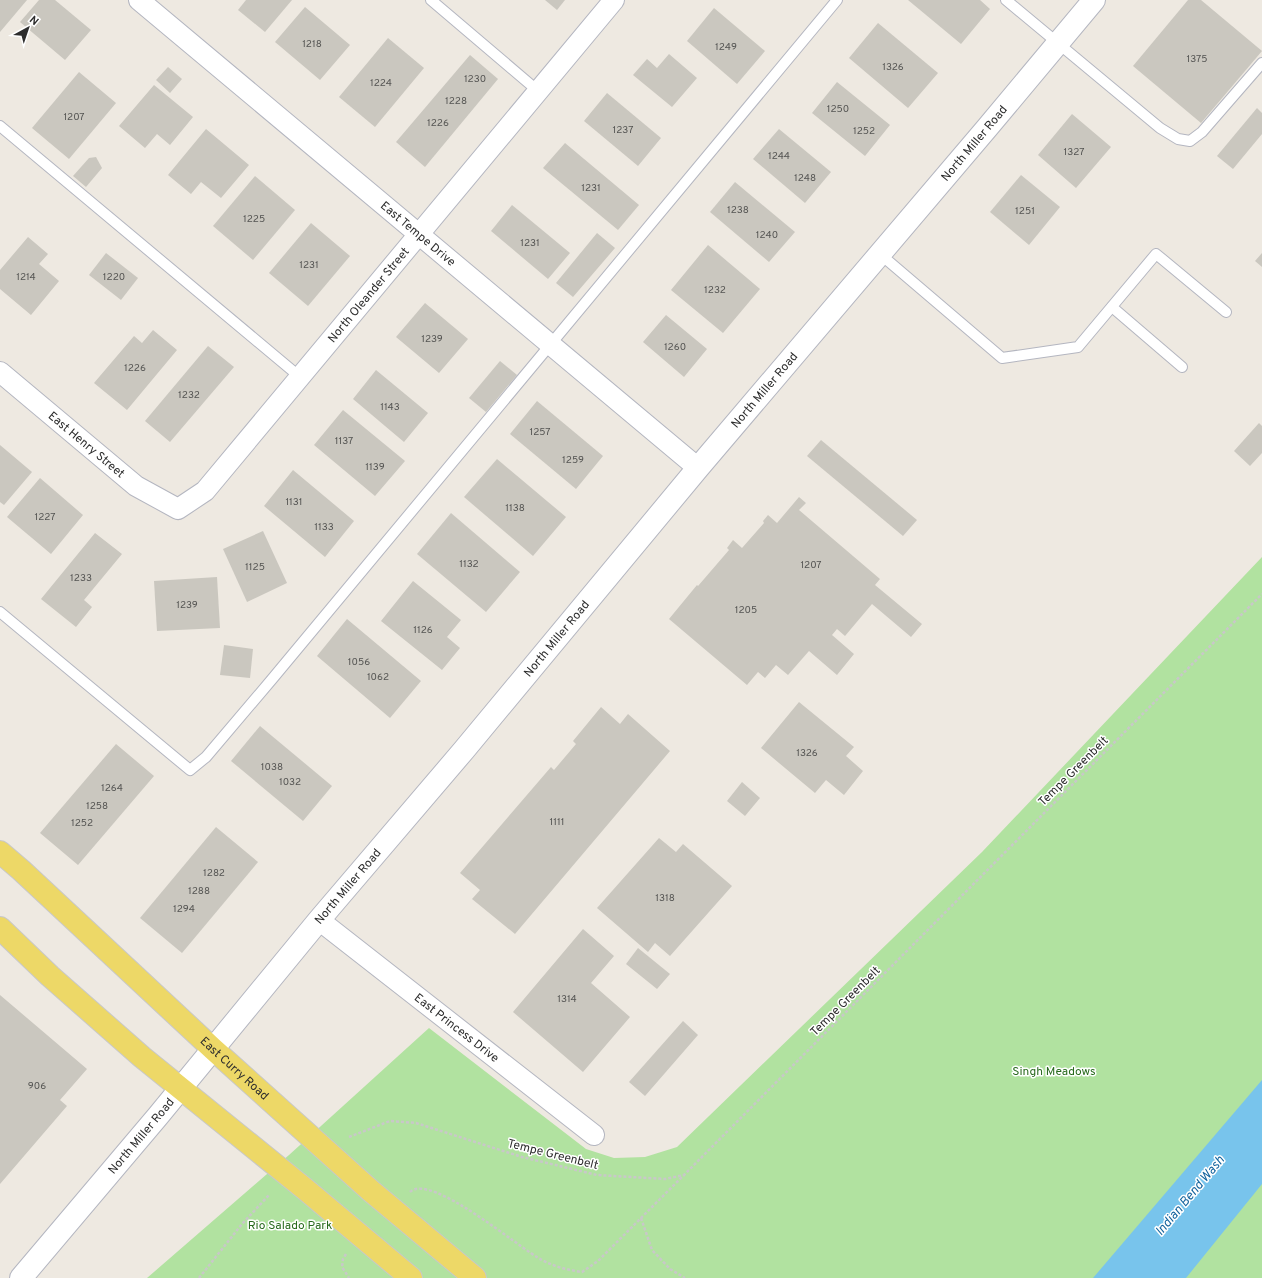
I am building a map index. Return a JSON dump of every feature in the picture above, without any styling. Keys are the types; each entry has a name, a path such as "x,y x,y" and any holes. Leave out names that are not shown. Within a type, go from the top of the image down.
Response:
{"main road":[{"name":"East Curry Road","path":"0,852 371,1191 475,1278"},
{"path":"0,928 50,976 142,1057 411,1278"}],"street":[{"name":"East Tempe Drive","path":"139,0 698,468"},
{"name":"North Oleander Street","path":"178,509 205,491 614,0"},
{"name":"North Miller Road","path":"21,1278 214,1049 319,920 464,750 698,468 1094,0"},
{"name":"East Henry Street","path":"0,372 136,486 178,509"},
{"name":"East Princess Drive","path":"319,920 594,1135"}],"lane":[{"path":"431,0 538,91"},
{"path":"0,612 190,770 206,757 258,696 837,0"},
{"path":"1006,0 1057,44 1160,128 1178,139 1190,141 1202,132 1262,62"},
{"path":"0,126 300,377"},
{"path":"880,254 1002,358 1078,347 1156,254 1226,312"},
{"path":"1112,307 1182,367"}],"path":[{"name":"Tempe Greenbelt","path":"349,1137 390,1121 416,1123 522,1157 597,1175 665,1179 684,1175 1262,594"},
{"path":"407,1195 412,1190 426,1188 464,1207 541,1260 564,1269 582,1272 598,1261 684,1175"},
{"path":"199,1278 242,1224 268,1195"},
{"path":"641,1218 652,1250 670,1269 685,1278"},
{"path":"348,1251 343,1259 342,1267 349,1278"}],"green space":[{"name":"Singh Meadows","path":"1262,557 1262,1278 147,1278 289,1155 429,1028 586,1149 614,1158 645,1157 677,1147 982,852"}],"water":[{"name":"Indian Bend Wash","path":"1262,1080 1262,1184 1186,1278 1093,1278"}],"building":[{"path":"0,0 27,0 0,32"},
{"path":"39,0 55,0 91,30 65,60 20,22"},
{"path":"246,0 292,0 265,32 238,10"},
{"path":"545,0 565,0 557,10"},
{"path":"908,0 980,0 990,9 961,44"},
{"path":"1188,0 1201,0 1262,51 1201,123 1133,66"},
{"path":"305,7 350,45 320,80 275,42"},
{"path":"714,8 765,51 737,84 687,41"},
{"path":"878,23 938,73 908,108 849,58"},
{"path":"388,38 424,68 375,127 339,97"},
{"path":"669,54 697,78 672,107 633,75 647,59 657,68"},
{"path":"470,55 498,79 425,167 396,142"},
{"path":"168,67 182,79 170,93 156,80"},
{"path":"79,72 116,103 69,159 32,128"},
{"path":"837,82 890,125 865,156 812,113"},
{"path":"154,85 193,117 170,145 157,134 145,148 119,126"},
{"path":"607,93 661,138 638,166 584,121"},
{"path":"1257,108 1262,113 1262,134 1233,169 1217,156"},
{"path":"1072,114 1111,147 1076,188 1038,155"},
{"path":"206,129 249,165 221,198 201,182 191,194 168,175"},
{"path":"779,129 831,172 805,203 753,159"},
{"path":"565,143 639,205 618,230 543,168"},
{"path":"96,157 102,168 86,187 73,176 89,158"},
{"path":"1021,175 1060,207 1029,245 990,212"},
{"path":"255,176 295,210 253,260 213,226"},
{"path":"735,182 795,232 769,262 710,212"},
{"path":"512,205 570,253 548,279 491,231"},
{"path":"311,223 350,256 308,306 269,273"},
{"path":"597,233 615,248 573,297 556,283"},
{"path":"28,237 48,254 39,264 59,281 31,315 0,289 0,270"},
{"path":"708,245 760,289 723,333 671,290"},
{"path":"106,253 138,278 121,300 89,275"},
{"path":"1262,253 1262,267 1255,261"},
{"path":"425,303 468,339 439,373 396,337"},
{"path":"666,315 707,349 684,377 643,342"},
{"path":"153,330 177,350 127,410 94,383 134,336 142,343"},
{"path":"208,346 234,367 170,442 145,421"},
{"path":"500,361 517,375 486,412 469,398"},
{"path":"376,370 428,413 404,442 353,399"},
{"path":"537,401 603,456 576,489 510,434"},
{"path":"343,410 405,461 375,496 314,445"},
{"path":"1259,423 1262,426 1262,453 1250,466 1234,451"},
{"path":"821,440 917,520 903,536 807,456"},
{"path":"0,445 32,472 4,505 0,502"},
{"path":"497,459 566,517 533,556 464,497"},
{"path":"293,470 354,521 325,557 264,506"},
{"path":"40,478 83,515 51,554 7,517"},
{"path":"799,497 806,503 799,510 880,579 875,585 922,624 911,637 872,604 845,636 837,629 832,635 854,654 837,675 809,651 788,675 776,665 765,678 758,672 747,685 669,619 729,550 727,548 733,540 742,548 764,523 763,521 768,515 777,523"},
{"path":"451,513 520,572 486,612 417,554"},
{"path":"263,531 287,583 247,602 223,549"},
{"path":"95,533 122,554 84,600 92,607 76,627 41,599"},
{"path":"217,577 220,628 157,631 154,581"},
{"path":"413,581 461,620 447,637 460,648 442,670 381,621"},
{"path":"347,619 421,681 390,718 317,656"},
{"path":"224,645 253,649 250,678 220,675"},
{"path":"799,702 854,747 846,756 863,771 844,795 826,780 815,793 761,748"},
{"path":"601,707 620,724 628,714 670,751 515,934 472,899 480,890 460,873 551,767 554,770 576,744 573,741"},
{"path":"260,726 332,786 303,821 231,761"},
{"path":"116,744 154,776 78,865 40,833"},
{"path":"742,782 760,798 745,816 727,801"},
{"path":"216,827 258,862 182,953 140,918"},
{"path":"659,838 676,852 683,844 732,886 670,956 655,943 648,952 597,908"},
{"path":"583,929 614,956 591,983 630,1017 583,1072 513,1012"},
{"path":"638,948 670,974 657,989 626,964"},
{"path":"0,995 87,1069 60,1100 67,1106 0,1184"},
{"path":"683,1021 698,1035 645,1096 629,1082"}],"park label":[{"name":"Rio Salado Park","path":"290,1225"}]}
